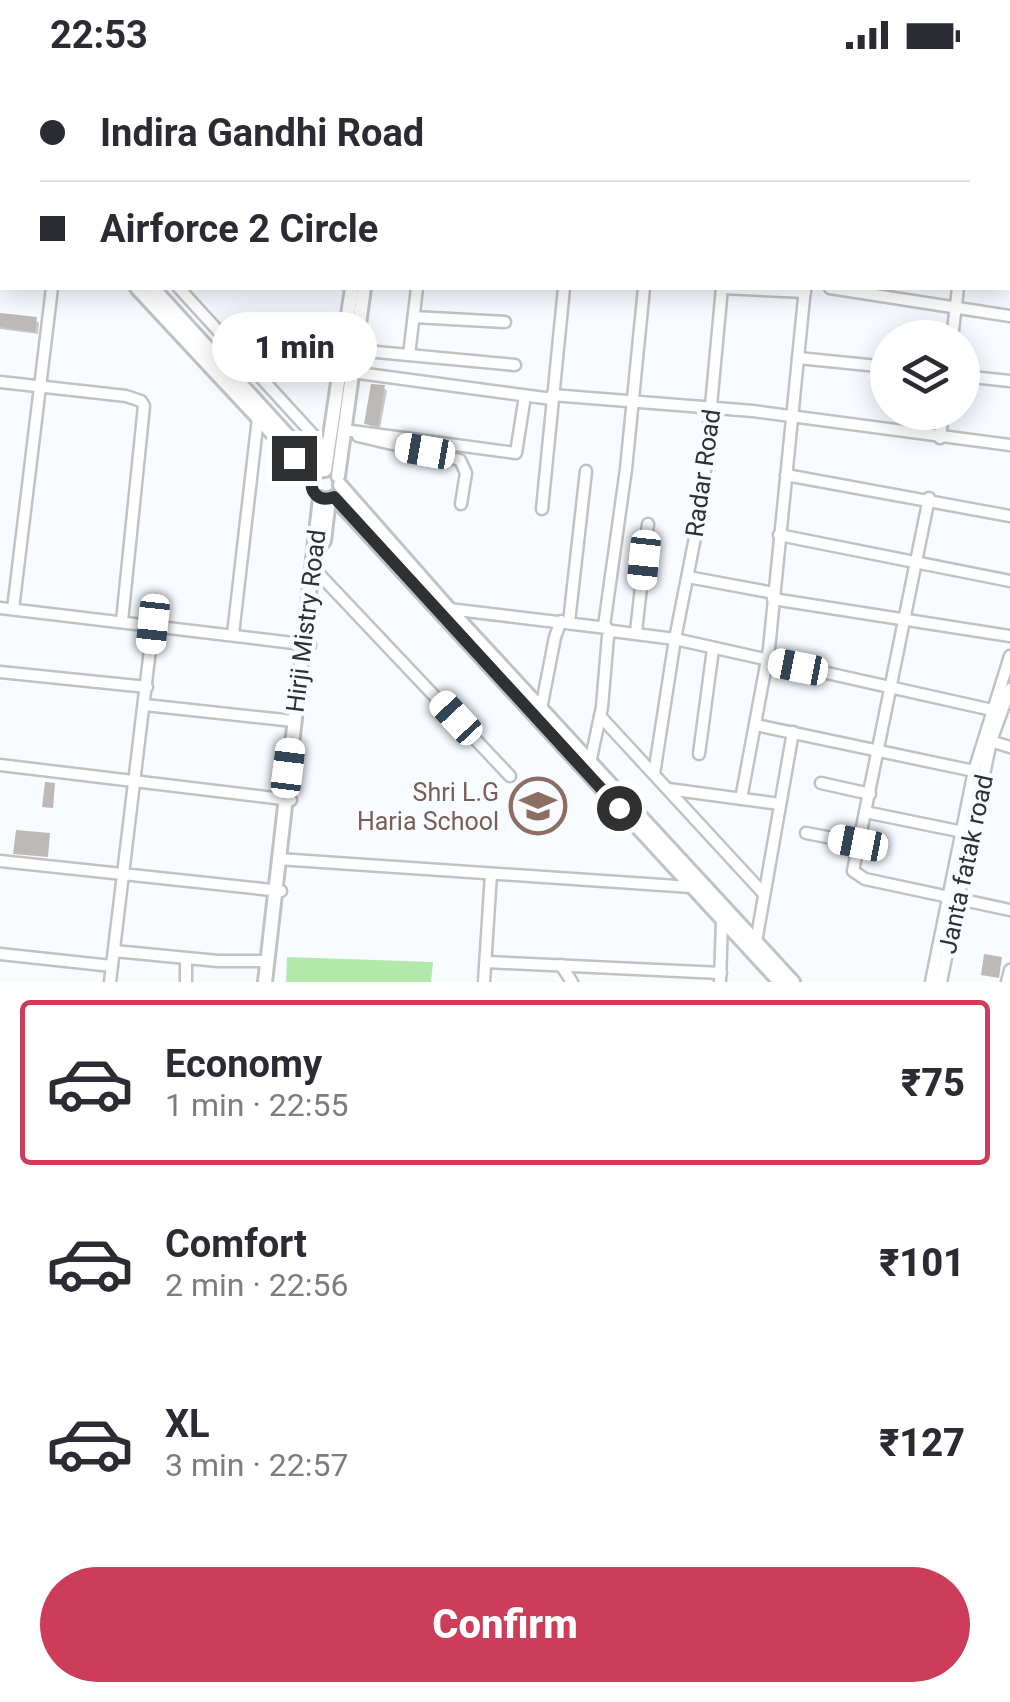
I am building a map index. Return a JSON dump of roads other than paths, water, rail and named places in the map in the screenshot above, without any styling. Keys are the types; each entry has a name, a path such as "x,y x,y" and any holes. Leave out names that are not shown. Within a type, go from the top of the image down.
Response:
{"main road":[{"path":"139,290 258,418 449,609 695,883"},
{"path":"155,290 777,976 793,982"},
{"path":"327,484 328,450 352,290"},
{"path":"327,484 344,430 364,290"},
{"name":"Hirji Mistry Road","path":"288,800 294,721 320,574 327,484"},
{"name":"Hirji Mistry Road","path":"273,982 281,859 327,484"},
{"name":"Hirji Mistry Road","path":"265,982 278,891"},
{"path":"723,913 756,942 777,976"}],"street":[{"path":"14,609 52,290"},
{"path":"181,290 328,450"},
{"path":"409,355 417,290"},
{"path":"542,509 564,290"},
{"path":"590,763 600,716 612,550 626,469 644,290"},
{"name":"Radar Road","path":"654,774 702,502 723,290"},
{"path":"742,799 767,661 805,290"},
{"path":"954,320 958,290"},
{"path":"879,291 1010,316"},
{"path":"414,316 505,322"},
{"path":"355,350 515,365"},
{"path":"798,358 870,366"},
{"path":"351,372 525,396 713,408 1010,445"},
{"path":"980,378 1010,381"},
{"path":"0,382 134,397 144,406 122,621"},
{"path":"344,430 516,453 525,396"},
{"path":"233,634 258,418"},
{"path":"344,430 369,441 460,460 466,472 460,504"},
{"path":"940,438 941,430"},
{"path":"541,709 555,637 565,621 586,471"},
{"path":"786,474 1010,516"},
{"path":"929,498 853,871 859,877 1010,910"},
{"path":"636,632 648,524"},
{"path":"779,535 1010,581"},
{"path":"320,574 510,776"},
{"path":"688,577 904,621 1010,636"},
{"path":"0,608 306,644"},
{"path":"449,609 565,621 675,639 996,711 1010,656"},
{"path":"110,982 153,624"},
{"path":"699,754 713,648"},
{"path":"0,672 146,688"},
{"name":"Janta fatak road","path":"941,982 987,740 996,711 1010,689"},
{"path":"145,705 294,721"},
{"path":"600,716 764,894"},
{"path":"756,725 974,771"},
{"path":"756,942 793,732"},
{"path":"931,982 955,896 974,771 987,740 1010,746"},
{"path":"0,765 288,800"},
{"path":"820,783 870,794"},
{"path":"668,790 780,804"},
{"path":"865,812 963,832"},
{"path":"806,833 858,843"},
{"path":"281,859 695,883"},
{"path":"0,861 278,891"},
{"path":"484,982 491,874"},
{"path":"486,962 642,969 720,978 723,913"},
{"path":"114,951 267,961"},
{"path":"0,954 112,966"},
{"path":"186,958 186,982"},
{"path":"561,965 572,982"},
{"path":"636,982 642,969"},
{"path":"1007,982 1010,970"}],"place":[{"name":"Shri L.G Haria School","path":"538,806"}]}
